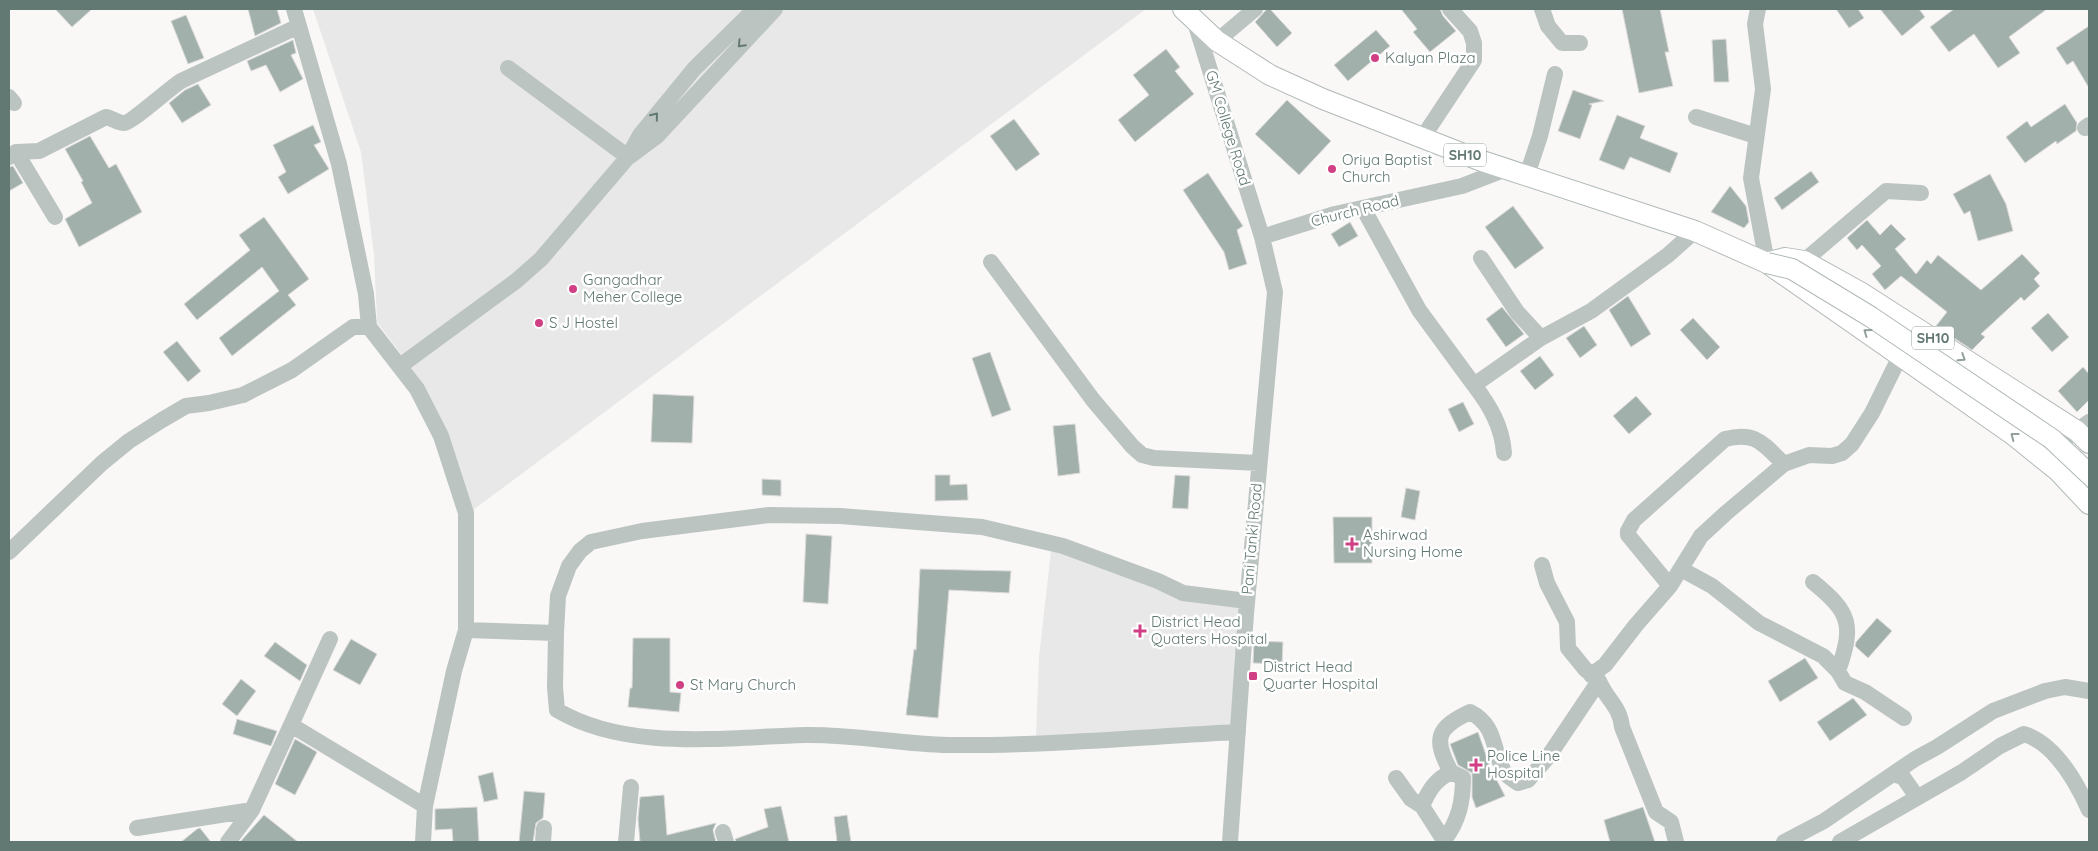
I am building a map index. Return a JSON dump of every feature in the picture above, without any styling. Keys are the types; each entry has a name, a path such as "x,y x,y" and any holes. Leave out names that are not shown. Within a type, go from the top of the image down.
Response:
{"main road":[{"name":"SH10","path":"1188,14 1217,41 1270,75 1378,122 1423,137 1479,160 1695,230 1767,263 1785,258 1804,261 1860,292 2085,432"},
{"path":"1767,263 2040,456 2058,471 2089,504"},
{"path":"1767,263 1792,269 1871,317 2052,439 2089,474"}],"street":[{"path":"294,9 339,164 366,294 369,326 417,389 441,436 466,513 466,630 454,671 425,806 423,842"},
{"path":"400,366 529,270 562,235 628,157 640,135 694,69 755,9"},
{"path":"628,157 657,136 775,9"},
{"path":"1217,41 1255,9"},
{"path":"1423,137 1474,60 1474,43 1470,31 1450,9"},
{"path":"1542,9 1548,26 1562,43 1580,43"},
{"path":"1758,9 1755,24 1762,89 1751,178 1767,263"},
{"name":"GM College Road","path":"1188,14 1262,237"},
{"path":"55,217 12,155 39,151 106,117 119,122 130,122 168,89 181,81 299,26"},
{"path":"508,68 628,157"},
{"path":"1527,175 1540,136 1555,74"},
{"path":"1696,117 1756,136"},
{"name":"Church Road","path":"1262,237 1335,214 1462,186 1506,169"},
{"path":"1804,261 1886,191 1921,193"},
{"path":"1363,208 1419,310 1487,402 1503,437 1504,452"},
{"path":"1474,385 1541,338 1591,311 1668,255 1695,230"},
{"name":"Pani Tanki Road","path":"1230,842 1247,601 1275,292 1262,237"},
{"path":"1481,258 1517,312 1541,338"},
{"path":"991,262 1093,400 1142,455 1154,458 1259,463"},
{"path":"9,552 102,463 129,441 162,420 186,406 209,404 243,394 292,370 353,326 369,326"},
{"path":"1396,778 1411,799 1422,806 1445,841 1453,829 1463,797 1463,778 1451,772 1440,744 1442,732 1452,720 1470,712 1481,718 1494,742 1505,773 1518,783 1528,780 1548,757 1595,678 1636,625 1670,586 1701,536 1784,464 1809,455 1832,456 1842,453 1872,413 1915,327"},
{"path":"2040,456 2085,432"},
{"path":"1670,586 1628,535 1628,530 1634,520 1725,439 1738,435 1756,438 1784,464"},
{"path":"1238,732 1060,742 947,744 805,735 685,739 622,733 582,724 557,710 556,633 558,596 569,566 580,551 591,542 642,531 769,515 840,516 982,527 1063,546 1158,581 1183,593 1247,601"},
{"path":"1542,565 1547,583 1567,622 1568,648 1595,678 1604,694 1620,714 1622,727 1656,812 1671,822 1676,842"},
{"path":"1681,569 1712,586 1758,622 1823,656 1838,672 1845,683 1865,692 1904,718"},
{"path":"1813,582 1838,604 1846,616 1848,644 1838,672"},
{"path":"466,630 556,633"},
{"path":"228,842 252,810 330,639"},
{"path":"1784,842 1824,822 1893,774 1993,711 2027,696 2065,687 2089,691"},
{"path":"291,725 425,806"},
{"path":"1840,842 1962,772 2000,746 2024,734 2036,738 2060,761 2089,810"},
{"path":"1422,806 1429,790 1440,778 1451,772"},
{"path":"1893,774 1903,777 1917,797"},
{"path":"626,842 631,787"},
{"path":"137,828 252,810"}],"shaded area":[{"name":"Gangadhar Meher College","path":"313,9 1146,9 473,510 446,433 417,376 377,322 374,255 361,152"},
{"name":"District Head Quaters Hospital","path":"1051,551 1241,605 1233,727 1036,736 1039,657"}],"building":[{"path":"55,9 92,9 72,27"},
{"path":"248,9 277,9 281,23 255,36"},
{"path":"1267,9 1270,9 1292,33 1277,47 1255,22"},
{"path":"1401,9 1440,9 1443,16 1456,31 1430,52 1413,32 1417,29"},
{"path":"1622,9 1660,9 1669,52 1665,52 1673,86 1639,93"},
{"path":"1836,9 1858,9 1864,18 1849,28"},
{"path":"1880,9 1919,9 1925,17 1902,36"},
{"path":"1954,9 2047,9 2009,37 2020,53 1998,68 1974,34 1949,52 1930,27"},
{"path":"186,15 204,58 188,64 171,21"},
{"path":"2089,26 2089,88 2073,61 2067,65 2056,48"},
{"path":"1376,30 1390,46 1348,81 1334,65"},
{"path":"1726,39 1729,82 1714,82 1712,40"},
{"path":"293,40 296,53 291,55 303,79 280,92 266,65 251,71 247,61"},
{"path":"1166,49 1180,67 1175,71 1194,94 1135,142 1118,120 1149,95 1133,75"},
{"path":"198,84 211,105 182,123 169,103 185,90"},
{"path":"1573,90 1604,101 1589,104 1592,105 1580,139 1558,131"},
{"path":"1287,100 1331,141 1299,175 1255,134"},
{"path":"2065,104 2077,123 2076,131 2057,144 2056,141 2025,163 2006,137 2027,121 2031,127"},
{"path":"1617,115 1645,126 1640,138 1678,153 1670,173 1630,157 1624,170 1599,160"},
{"path":"1014,119 1040,154 1016,171 990,136"},
{"path":"313,125 321,142 314,145 329,169 288,194 278,177 286,172 273,145"},
{"path":"90,136 109,168 116,164 142,212 79,247 65,219 92,203 81,182 83,181 65,149"},
{"path":"13,166 23,183 9,191 9,167"},
{"path":"1811,171 1819,182 1782,210 1774,198"},
{"path":"1208,173 1243,226 1237,230 1247,264 1229,270 1224,252 1183,190"},
{"path":"1990,174 2006,204 2013,231 1978,241 1970,211 1964,214 1953,194"},
{"path":"1730,186 1746,206 1749,222 1744,228 1711,212"},
{"path":"1513,206 1544,248 1515,269 1485,227"},
{"path":"264,217 309,279 288,295 296,305 232,356 219,338 279,291 262,267 197,320 184,304 250,250 239,235"},
{"path":"1867,220 1880,235 1891,224 1906,239 1895,249 1916,274 1927,260 1931,264 1938,255 1981,290 2022,254 2040,273 2034,279 2040,286 2024,301 2021,297 1981,334 1985,337 1972,350 1936,326 1947,312 1901,276 1885,290 1872,274 1881,266 1862,245 1857,250 1847,238"},
{"path":"1350,222 1358,236 1339,247 1331,234"},
{"path":"1628,296 1651,334 1631,347 1609,310"},
{"path":"1502,307 1524,334 1506,347 1486,319"},
{"path":"2048,313 2069,337 2052,352 2031,328"},
{"path":"1693,318 1720,347 1707,360 1680,330"},
{"path":"1584,326 1597,345 1580,358 1566,338"},
{"path":"177,341 201,371 188,382 163,352"},
{"path":"990,352 1011,410 992,417 972,358"},
{"path":"1540,356 1554,375 1535,390 1520,371"},
{"path":"2083,367 2089,374 2089,400 2077,412 2058,391"},
{"path":"653,394 694,396 692,443 651,442"},
{"path":"1636,396 1652,414 1629,434 1613,416"},
{"path":"1463,402 1474,424 1459,432 1448,409"},
{"path":"1075,424 1080,473 1058,476 1053,426"},
{"path":"935,475 950,475 950,485 967,484 968,500 935,501"},
{"path":"1175,475 1190,476 1188,509 1172,508"},
{"path":"762,479 781,480 781,496 762,495"},
{"path":"1406,488 1420,491 1415,520 1401,517"},
{"path":"1333,517 1372,517 1372,563 1334,563"},
{"path":"806,534 832,536 828,604 803,602"},
{"path":"920,569 1011,571 1009,593 949,590 938,718 906,715 914,649 916,650"},
{"path":"1877,618 1892,631 1868,658 1855,646 1856,642"},
{"path":"633,638 670,638 670,692 681,693 679,712 628,707 630,688 632,688"},
{"path":"351,639 377,654 360,685 333,670"},
{"path":"1254,641 1283,642 1282,664 1253,663"},
{"path":"275,642 307,665 300,681 264,656"},
{"path":"1805,658 1818,678 1780,702 1768,681"},
{"path":"241,679 256,691 237,716 222,704"},
{"path":"1853,698 1867,715 1830,741 1817,722"},
{"path":"237,719 277,731 271,746 233,734"},
{"path":"1478,732 1491,769 1505,796 1476,808 1472,797 1472,773 1458,765 1450,744"},
{"path":"295,739 317,752 295,795 275,784"},
{"path":"493,772 498,799 484,802 478,776"},
{"path":"524,791 545,793 543,818 536,823 533,842 519,842"},
{"path":"664,795 667,835 716,823 713,830 716,842 640,842 638,819 640,797"},
{"path":"781,806 789,842 736,842 735,839 768,827 764,809"},
{"path":"477,807 479,842 453,842 452,829 435,830 435,809"},
{"path":"1643,807 1655,842 1610,842 1604,820"},
{"path":"264,815 298,842 240,842"},
{"path":"847,815 851,842 837,842 834,817"},
{"path":"200,828 211,842 181,842 197,829"}],"place":[{"name":"Kalyan Plaza","path":"1375,58"},
{"name":"Oriya Baptist Church","path":"1332,169"},
{"name":"Gangadhar Meher College","path":"573,289"},
{"name":"S J Hostel","path":"539,323"},
{"name":"Ashirwad Nursing Home","path":"1352,544"},
{"name":"District Head Quaters Hospital","path":"1140,631"},
{"name":"District Head Quarter Hospital","path":"1253,676"},
{"name":"St Mary Church","path":"680,685"},
{"name":"Police Line Hospital","path":"1476,765"}]}
